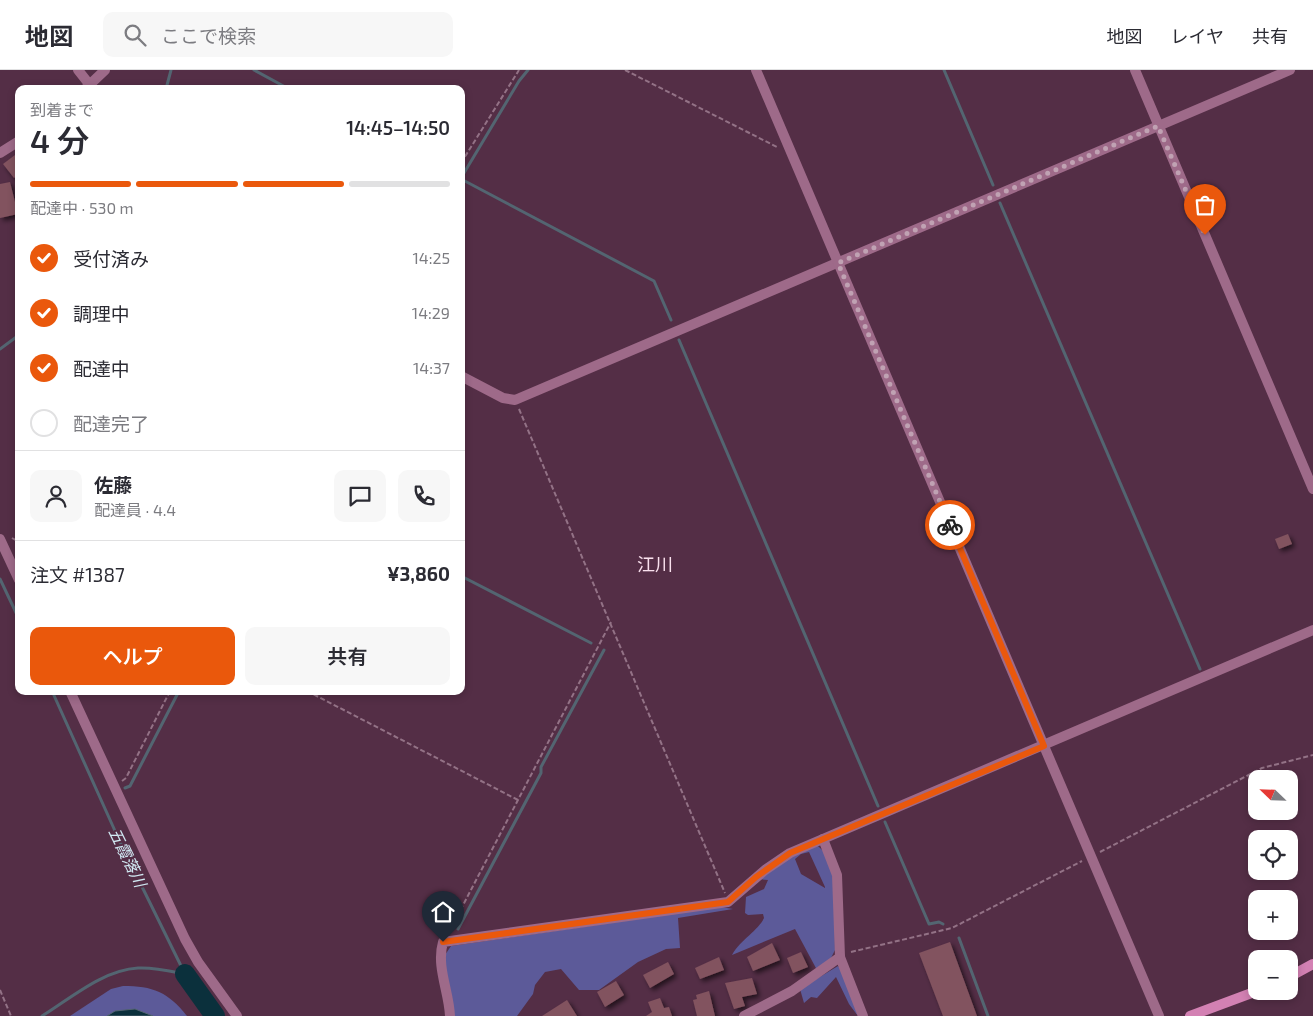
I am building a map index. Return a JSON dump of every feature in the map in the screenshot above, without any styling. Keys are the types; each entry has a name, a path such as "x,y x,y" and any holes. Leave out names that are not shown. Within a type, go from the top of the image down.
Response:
{"main road":[{"path":"1298,972 1313,964"},
{"path":"1190,1016 1248,994"}],"street":[{"path":"78,70 89,85"},
{"path":"92,85 105,70"},
{"path":"756,70 1158,1016"},
{"path":"1135,70 1313,489"},
{"path":"465,378 504,398 515,400 1290,70"},
{"path":"0,153 15,144"},
{"path":"0,539 15,571"},
{"path":"450,1016 449,1000 439,956 443,942 728,902 771,866 790,853 1313,630"},
{"path":"72,695 185,939 198,962 237,1016"},
{"path":"823,838 838,875 840,957 863,1016"},
{"path":"744,1016 792,991 840,957"}],"path":[{"path":"465,158 519,70"},
{"path":"625,70 780,149 789,147"},
{"path":"515,400 611,622 728,902"},
{"path":"443,942 611,622"},
{"path":"114,786 126,778 168,695"},
{"path":"315,695 518,800"},
{"path":"840,957 854,951 952,928 1262,768 1313,755"},
{"path":"0,990 11,1016"}],"shaded area":[{"path":"816,845 824,852 833,877 835,950 831,958 817,970 795,929 732,955 764,918 763,914 748,915 745,913 746,897 764,889 768,880 758,879 793,854","holes":["809,852 825,887 801,874 795,859 801,854"]},
{"path":"721,907 733,909 678,918 680,948 666,949 638,962 599,990 579,990 561,969 545,972 535,985 533,994 517,1016 454,1016 443,958 451,946"},
{"path":"838,966 843,973 858,1016 849,1004 836,977 817,998 811,997 804,1003 800,989"},
{"path":"123,986 143,987 159,992 173,1001 187,1016 70,1016 111,989"}],"water":[{"path":"135,1009 153,1016 107,1016 115,1011"}],"building":[{"path":"15,155 15,177 14,178 3,164"},
{"path":"10,182 15,202 15,215 0,218 0,184"},
{"path":"1288,534 1292,544 1279,549 1275,539"},
{"path":"950,942 977,1016 943,1016 919,953"},
{"path":"772,943 780,960 753,971 747,957"},
{"path":"801,952 808,967 793,973 787,958"},
{"path":"719,957 724,970 700,979 695,968"},
{"path":"668,962 674,974 650,988 643,975"},
{"path":"752,978 757,994 742,997 745,1006 734,1009 725,983"},
{"path":"616,981 624,995 605,1007 597,992"},
{"path":"709,991 715,1016 697,1016 693,1000 697,999 696,995"},
{"path":"660,998 664,1008 669,1007 672,1016 646,1016 652,1012 648,1002"},
{"path":"567,1000 577,1016 542,1016"}],"waterway":[{"path":"167,85 171,70"},
{"path":"254,70 282,85"},
{"path":"465,171 519,81 528,70"},
{"path":"944,70 993,185"},
{"path":"465,181 654,281 671,320"},
{"path":"1000,203 1200,669"},
{"path":"0,349 15,338"},
{"path":"679,340 878,806"},
{"path":"465,578 591,643"},
{"name":"五霞落川","path":"0,579 15,611"},
{"path":"458,929 541,773 541,767 604,650"},
{"name":"五霞落川","path":"54,695 120,842 185,974"},
{"path":"125,788 130,786 177,695"},
{"path":"885,822 929,924 939,922 943,924"},
{"path":"959,938 988,1016"},
{"path":"42,1016 100,979 125,970 150,968 185,974"},
{"name":"五霞落川","path":"185,974 215,1016"}],"way so far":[{"path":"950,525 838,263 1158,126 1205,235"}],"district":[{"name":"江川","path":"655,564"}],"route":[{"path":"443,942 728,902 746,884 790,853 1044,746 950,525"}]}
